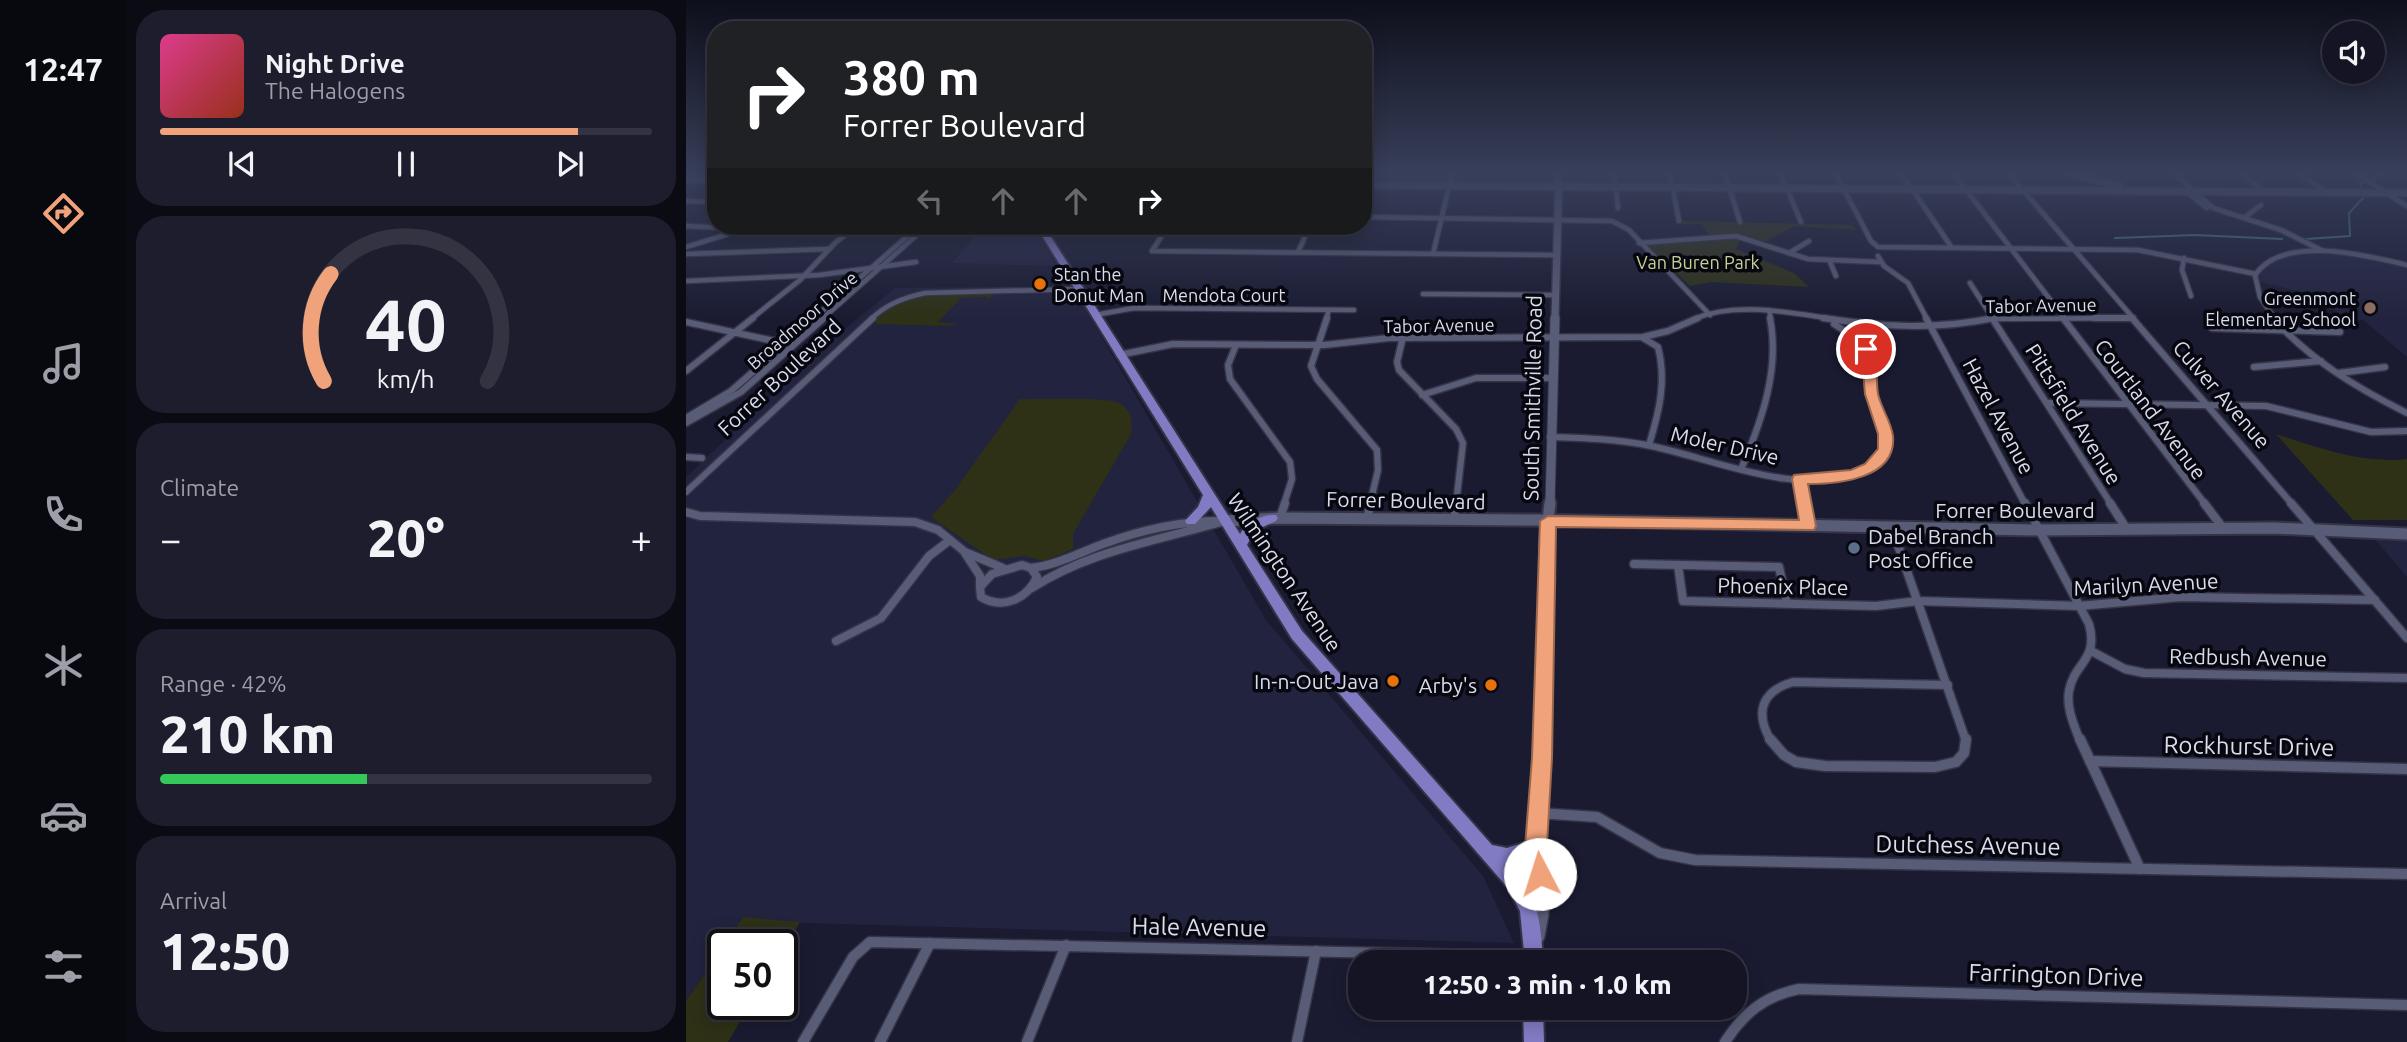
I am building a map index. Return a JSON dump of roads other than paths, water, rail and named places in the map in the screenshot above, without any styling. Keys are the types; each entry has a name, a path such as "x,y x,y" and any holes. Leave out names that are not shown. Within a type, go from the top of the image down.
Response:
{"main road":[{"name":"South Smithville Road","path":"1535,950 1541,914 1540,852 1536,847 1558,223"},
{"name":"Wilmington Avenue","path":"1046,235 1240,547 1309,650 1488,852 1523,896 1532,924 1533,950"},
{"path":"1191,521 1201,513 1208,496"},
{"name":"Forrer Boulevard","path":"1224,521 1276,518 2039,530 2223,528 2407,532"},
{"path":"1240,547 1249,528 1276,518"},
{"path":"1488,852 1507,856 1536,847"},
{"path":"1533,1020 1534,1042"}],"street":[{"path":"1433,254 1441,223"},
{"path":"1616,223 1626,227 1710,315"},
{"path":"1863,223 1876,246 2138,250 2256,274"},
{"path":"1935,223 1952,248"},
{"name":"Courtland Avenue","path":"1991,223 2223,528"},
{"name":"Culver Avenue","path":"2051,223 2407,638"},
{"path":"2254,223 2314,251"},
{"path":"2256,223 2289,234 2323,251"},
{"path":"686,226 707,227"},
{"path":"686,247 723,235"},
{"path":"686,371 802,278 846,235"},
{"name":"Broadmoor Drive","path":"686,423 741,392 913,235"},
{"name":"Broadmoor Drive","path":"686,418 731,391 913,235"},
{"path":"1161,235 1152,248 1154,251 1556,255"},
{"path":"1298,252 1306,235"},
{"path":"1639,243 1736,236 1788,253 1830,262 1836,276"},
{"path":"1788,253 1809,241"},
{"path":"686,254 829,249"},
{"path":"2407,265 2369,256 2314,251 2271,258 2261,264 2256,274 2262,299 2285,330 2338,373 2407,413"},
{"path":"2184,258 2182,270 2191,296"},
{"name":"Hazel Avenue","path":"1830,262 1879,259 1908,283 2080,606 2094,636 2093,652"},
{"path":"686,283 802,278 878,267 914,265"},
{"name":"Pittsfield Avenue","path":"1970,283 2126,528"},
{"name":"Forrer Boulevard","path":"686,492 884,306 903,296 928,291 1049,293 1079,289"},
{"path":"1423,294 1555,295"},
{"path":"2262,299 2296,303"},
{"name":"Mendota Court","path":"1095,315 1134,308 1354,310"},
{"path":"1329,310 1310,362 1314,375 1377,450 1378,470 1367,519"},
{"path":"1742,467 1768,387 1774,335 1769,310"},
{"name":"Tabor Avenue","path":"1119,355 1165,344 1315,345 1403,337 1643,337 1710,315 1769,310 1872,326 1960,325 1993,317 2133,318"},
{"path":"1821,318 1854,336 1862,329 1872,326"},
{"path":"686,321 796,344"},
{"path":"2212,328 2340,332"},
{"path":"1649,445 1661,397 1660,349 1668,331"},
{"name":"Moler Drive","path":"1550,437 1649,445 1799,479 1831,479 1855,474 1870,467 1885,449 1885,434 1871,394 1870,358 1854,336"},
{"path":"1403,337 1399,370 1456,429 1463,443 1454,520"},
{"path":"1643,337 1660,349"},
{"path":"1236,345 1228,365 1230,379 1290,462 1292,479 1276,518"},
{"path":"2254,367 2321,361"},
{"path":"2338,373 2385,367"},
{"path":"1422,395 1476,378 1552,377"},
{"path":"2047,403 2267,406 2361,431 2407,432"},
{"path":"686,457 702,458"},
{"path":"1799,479 1808,526"},
{"name":"Forrer Boulevard","path":"686,512 719,517 902,520 930,526 965,552 1003,568 1051,565 1103,544 1191,521 1224,521"},
{"name":"Forrer Boulevard","path":"965,552 980,576 981,597 998,603 1018,598 1044,579 1112,551 1224,521"},
{"path":"1892,528 1948,685 1967,742 1964,756 1952,764 1935,767 1804,764 1782,755 1771,742 1763,712 1765,696 1778,685 1793,682 1948,685"},
{"path":"836,641 881,618 910,584 925,558 950,540"},
{"path":"1634,564 1780,567 1787,603"},
{"name":"Phoenix Place","path":"1678,565 1683,601 1876,606 1918,601"},
{"path":"980,587 992,574 1003,568"},
{"path":"1031,568 1037,577 1032,588"},
{"name":"Marilyn Avenue","path":"1918,601 2080,606 2190,597 2375,600"},
{"path":"2093,652 2074,677 2068,698 2072,721 2140,869"},
{"name":"Redbush Avenue","path":"2093,652 2125,669 2144,673 2407,678"},
{"name":"Rockhurst Drive","path":"2090,761 2407,769"},
{"name":"Dutchess Avenue","path":"1538,813 1597,817 1660,853 1695,860 2407,874"},
{"path":"880,1042 930,943"},
{"name":"Hale Avenue","path":"803,1042 853,957 864,945 930,943 1348,952"},
{"path":"1027,1042 1066,946"},
{"path":"1297,1042 1316,951"},
{"name":"Farrington Drive","path":"1725,1042 1746,1012 1757,1003 1775,993 1799,989 2407,1005"}],"waterway":[{"path":"2306,239 2350,236 2349,223"},
{"path":"2115,238 2195,235 2282,239"}],"place":[{"name":"Stan the Donut Man","path":"1040,284"},
{"name":"Greenmont Elementary School","path":"2370,308"},
{"name":"Dabel Branch Post Office","path":"1854,548"},
{"name":"In-n-Out Java","path":"1393,681"},
{"name":"Arby's","path":"1491,685"}],"park label":[{"name":"Van Buren Park","path":"1698,262"}]}
